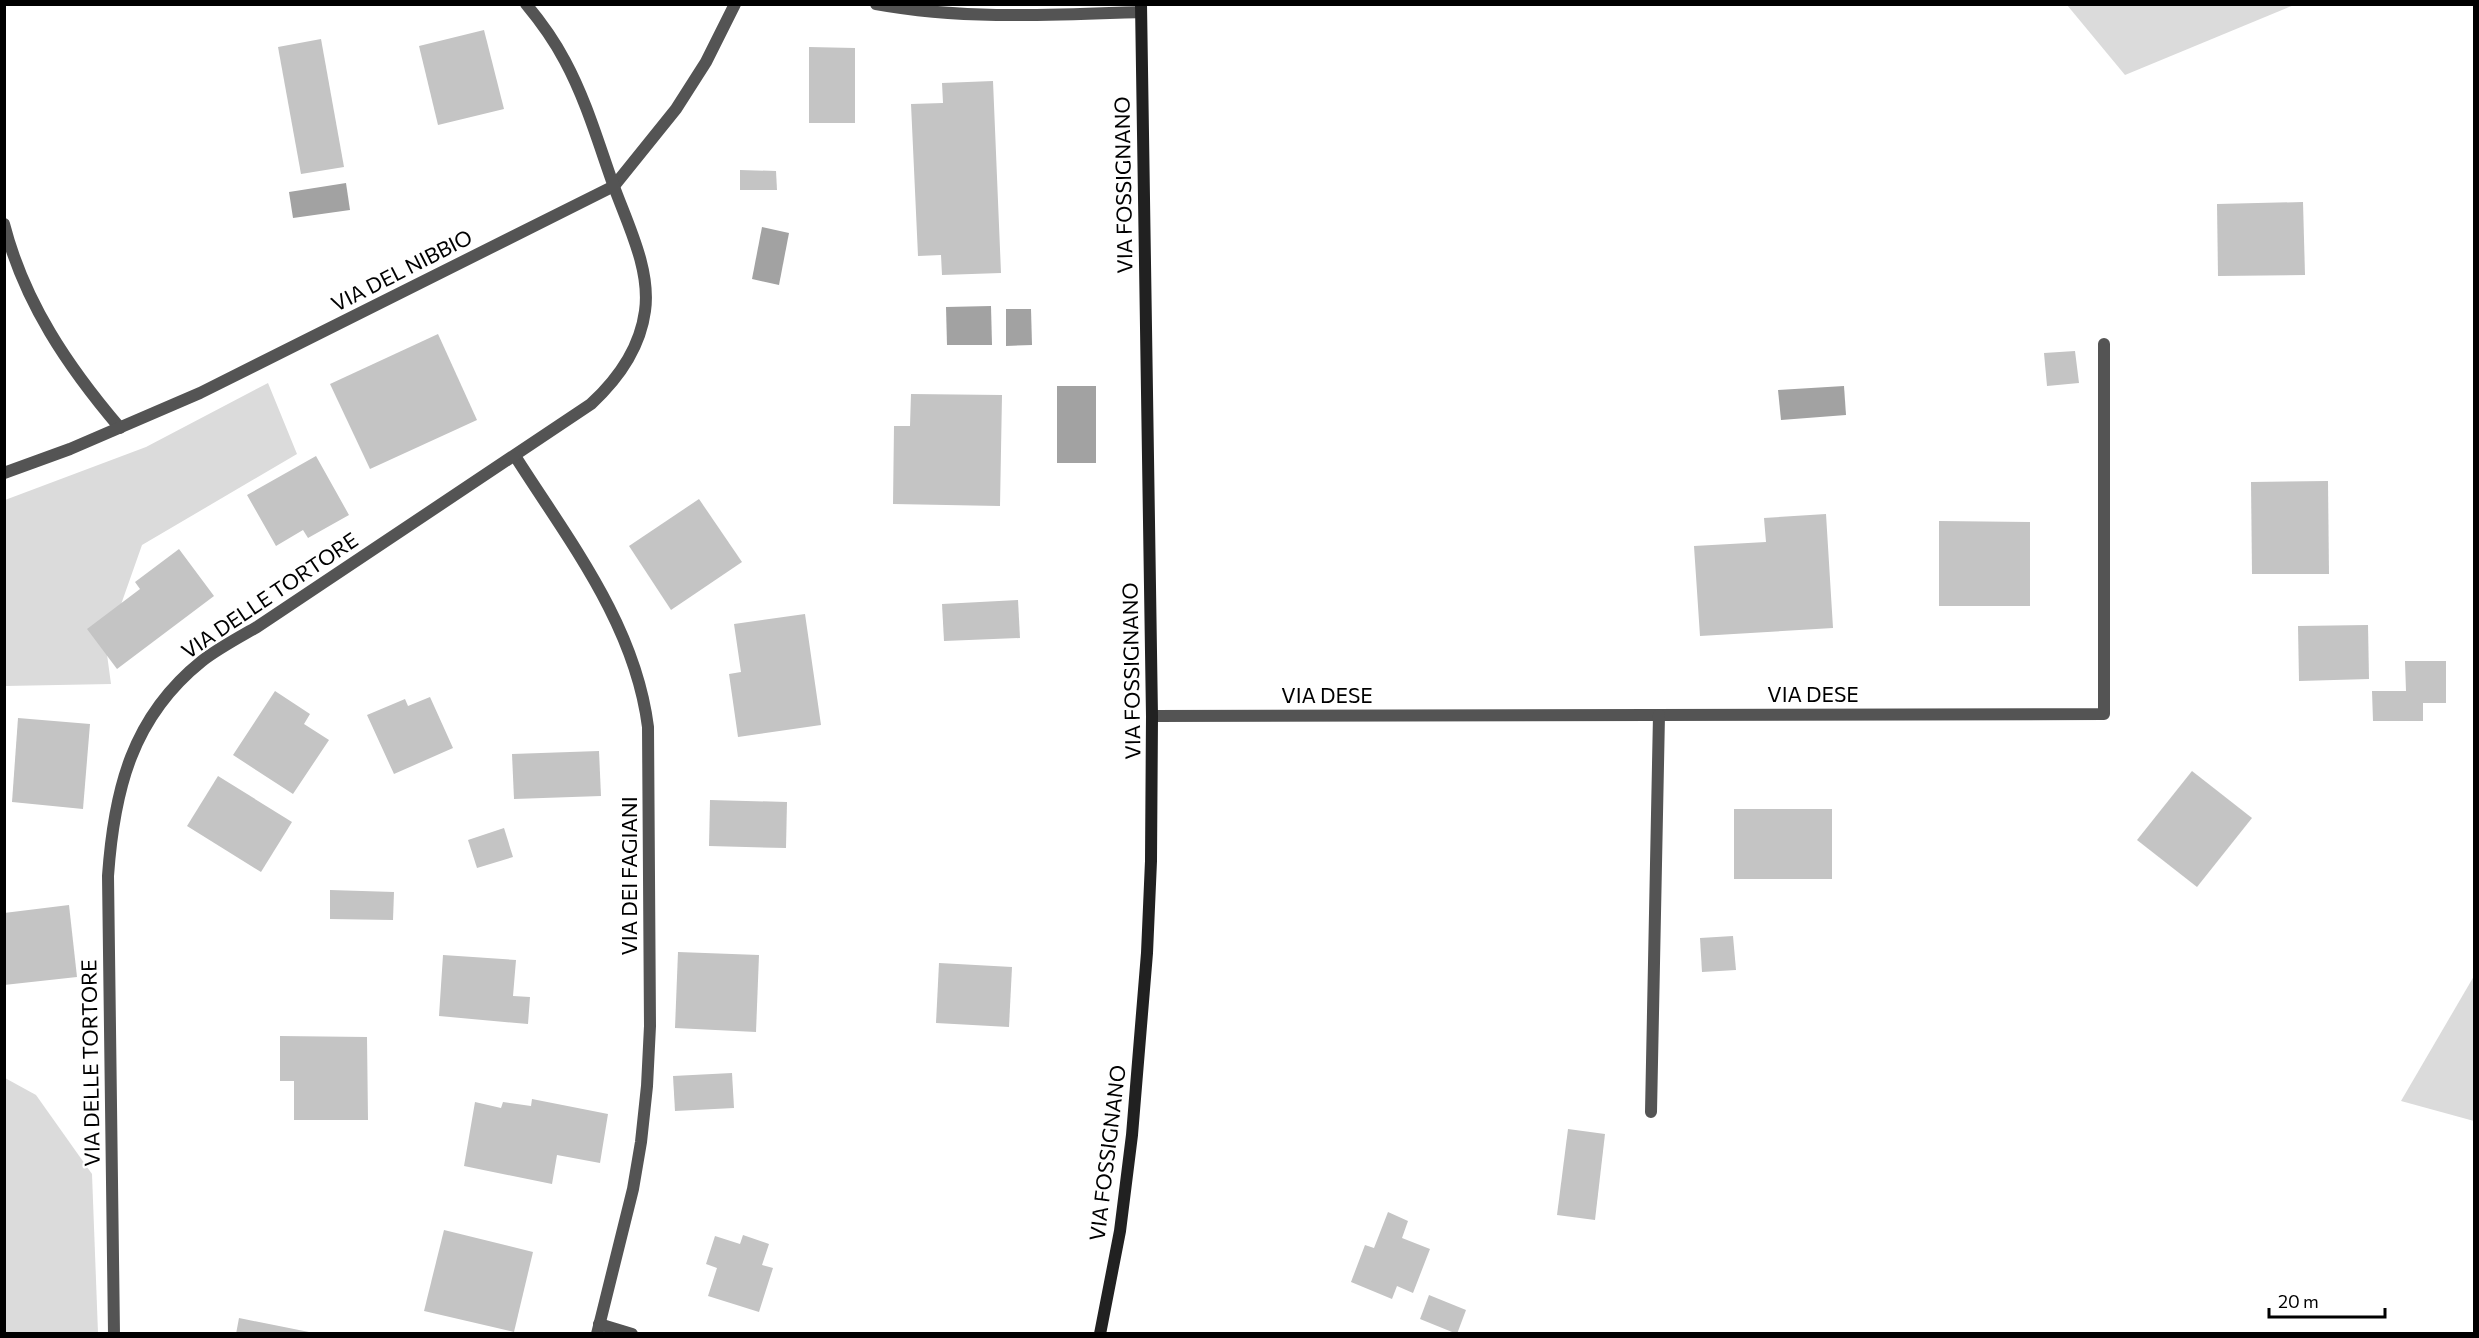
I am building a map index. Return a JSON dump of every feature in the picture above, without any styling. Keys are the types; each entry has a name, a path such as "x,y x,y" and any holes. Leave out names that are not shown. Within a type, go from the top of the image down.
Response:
{"street":[{"name":"VIA DELLE TORTORE","path":"114,1334 108,876 117,800 123,776 137,742 160,704 201,663 591,404 615,379 637,342 645,309 645,284 639,258 580,90 558,48 526,4"},
{"name":"VIA DEL NIBBIO","path":"4,473 120,428 200,393 614,186 676,109 706,62 735,4"},
{"path":"876,4 915,11 976,16 1141,8"},
{"name":"VIA FOSSIGNANO","path":"1100,1334 1120,1231 1132,1135 1149,910 1152,716 1141,8"},
{"path":"4,224 19,270 40,315 76,373 120,428"},
{"name":"VIA DESE","path":"1152,716 2104,714 2104,344"},
{"name":"VIA DEI FAGIANI","path":"515,456 610,609 636,671 648,727 650,1026 646,1095 637,1170 598,1329"},
{"path":"1651,1112 1659,715"},
{"path":"598,1329 632,1334"}],"shaded area":[{"path":"2067,5 2294,5 2125,75"},
{"path":"346,183 350,210 293,218 289,192"},
{"path":"762,227 789,233 779,285 752,279"},
{"path":"991,306 992,345 947,345 946,307"},
{"path":"1006,309 1031,309 1032,345 1006,346"},
{"path":"268,383 297,454 142,545 106,647 111,684 5,686 5,500 146,447"},
{"path":"1057,386 1096,386 1096,463 1057,463"},
{"path":"1844,386 1846,415 1781,420 1778,390"},
{"path":"2474,976 2474,1121 2401,1101"},
{"path":"5,1078 36,1095 92,1174 98,1333 5,1333"}],"building":[{"path":"484,30 504,109 438,125 419,46"},
{"path":"321,39 344,167 301,174 278,47"},
{"path":"809,47 855,48 855,123 809,123"},
{"path":"993,81 1001,273 942,275 941,255 918,256 911,104 943,103 942,83"},
{"path":"740,170 776,171 777,190 740,190"},
{"path":"2303,202 2305,275 2218,276 2217,204"},
{"path":"438,334 477,420 370,469 330,384"},
{"path":"2075,351 2079,383 2047,386 2044,353"},
{"path":"911,394 1002,395 1000,506 893,504 894,426 910,426"},
{"path":"316,456 349,515 308,538 303,530 276,546 247,495"},
{"path":"2328,481 2329,574 2252,574 2251,482"},
{"path":"699,499 742,562 671,610 629,546"},
{"path":"1826,514 1833,628 1700,636 1694,546 1766,542 1764,518"},
{"path":"1939,521 2030,522 2030,606 1939,606"},
{"path":"179,549 214,596 117,669 87,629 140,589 135,582"},
{"path":"1018,600 1020,638 944,641 942,604"},
{"path":"805,614 821,725 738,737 729,674 741,672 734,624"},
{"path":"2368,625 2369,679 2299,681 2298,626"},
{"path":"2405,661 2446,661 2446,703 2423,703 2423,721 2373,721 2372,691 2406,691"},
{"path":"275,691 310,714 304,724 329,740 293,794 233,755"},
{"path":"430,697 453,748 394,774 367,715 405,699 408,706"},
{"path":"18,718 90,724 83,809 12,802"},
{"path":"599,751 601,796 514,799 512,754"},
{"path":"2192,771 2252,818 2197,887 2137,840"},
{"path":"218,776 292,822 261,872 187,826"},
{"path":"710,800 787,802 786,848 709,846"},
{"path":"1734,809 1832,809 1832,879 1734,879"},
{"path":"504,828 513,857 477,868 468,840"},
{"path":"330,890 394,892 393,920 330,919"},
{"path":"69,905 77,977 4,985 4,913"},
{"path":"1733,936 1736,970 1702,972 1700,938"},
{"path":"678,952 759,955 756,1032 675,1028"},
{"path":"443,955 516,960 513,996 530,997 528,1024 439,1016"},
{"path":"939,963 1012,967 1009,1027 936,1023"},
{"path":"280,1036 367,1037 368,1120 294,1120 294,1081 280,1081"},
{"path":"732,1073 734,1108 675,1111 673,1076"},
{"path":"532,1099 608,1114 600,1163 557,1155 552,1184 464,1166 475,1102 501,1108 503,1102 531,1106"},
{"path":"1568,1129 1605,1134 1595,1220 1557,1215"},
{"path":"1388,1212 1408,1221 1402,1238 1430,1249 1413,1293 1397,1286 1392,1299 1351,1282 1365,1245 1374,1248"},
{"path":"444,1230 533,1252 514,1332 424,1311"},
{"path":"743,1235 769,1244 762,1265 773,1268 759,1312 708,1296 717,1268 706,1264 715,1236 740,1244"},
{"path":"1429,1295 1466,1310 1457,1334 1420,1319"},
{"path":"239,1318 309,1332 309,1334 236,1334"}]}
